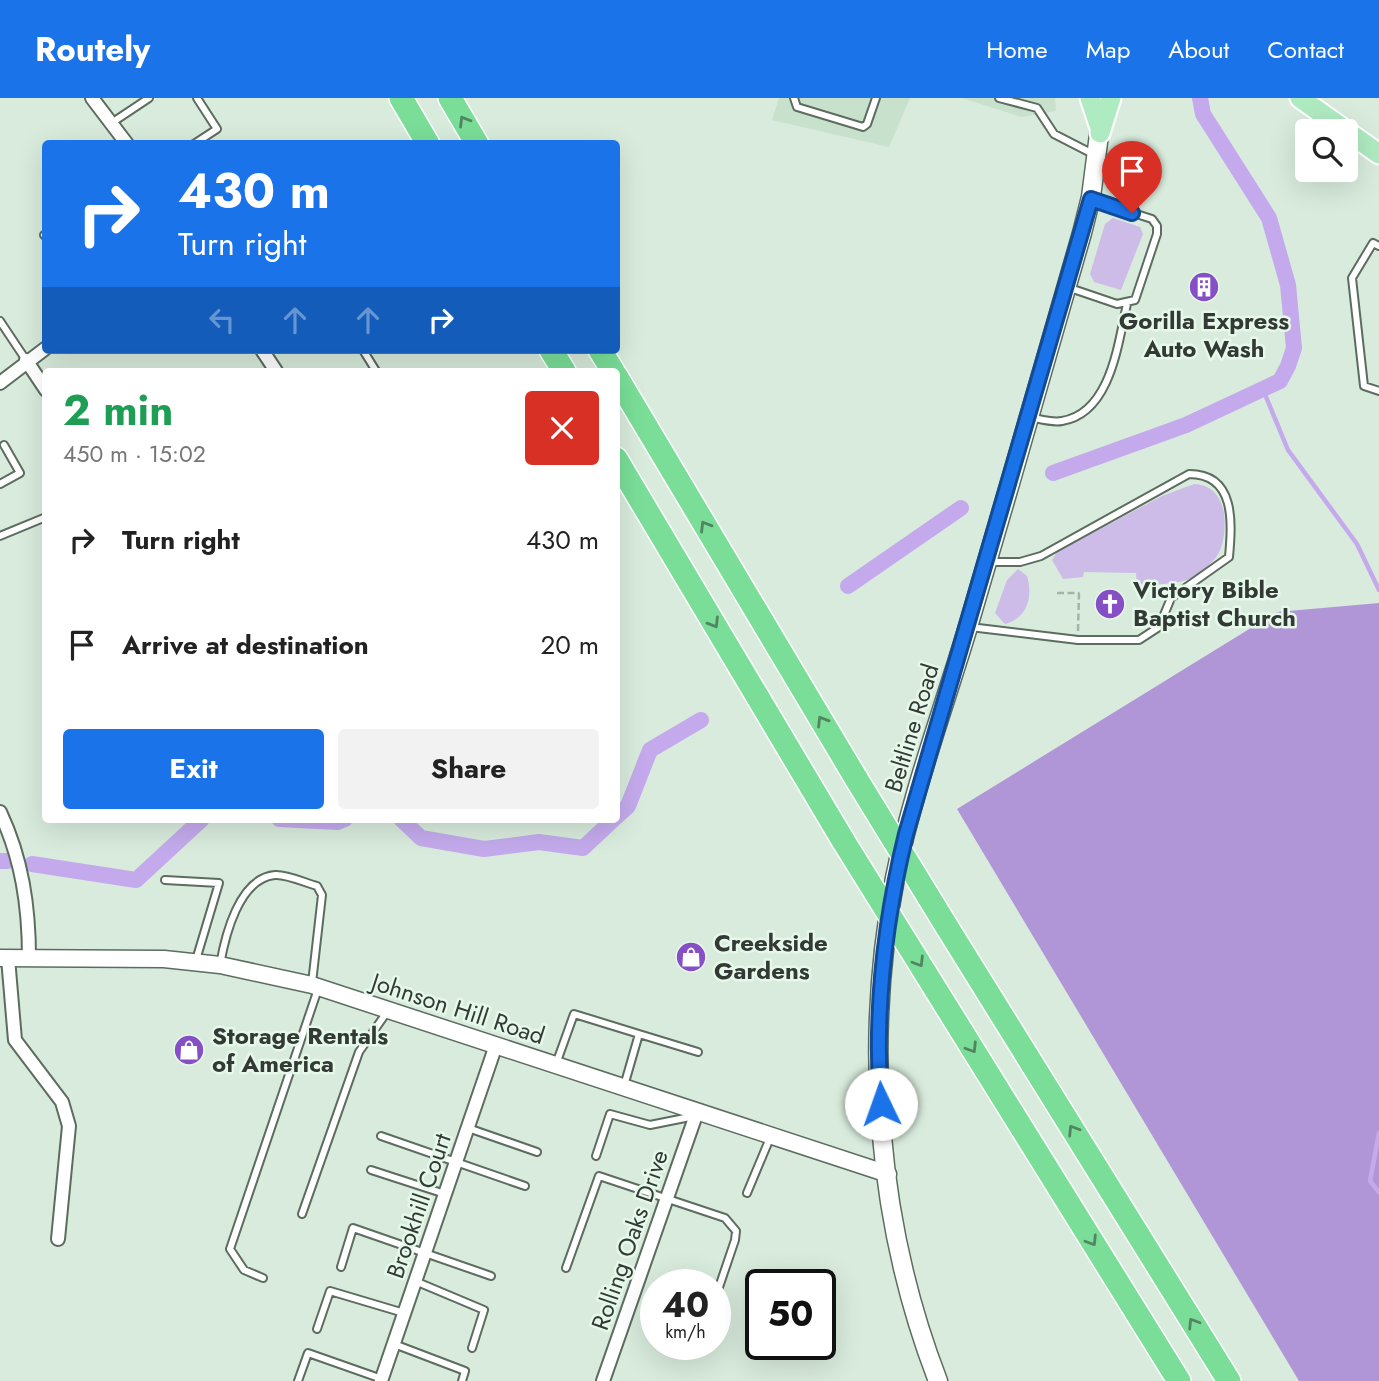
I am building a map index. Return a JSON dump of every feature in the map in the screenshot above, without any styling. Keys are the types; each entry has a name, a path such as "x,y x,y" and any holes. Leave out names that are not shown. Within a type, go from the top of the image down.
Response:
{"highway":[{"path":"401,98 426,140"},
{"path":"450,98 475,140"},
{"path":"620,383 857,780 1229,1381"},
{"path":"620,466 844,842 1179,1381"}],"main road":[{"path":"1090,98 1100,131"},
{"name":"Beltline Road","path":"938,1381 907,1282 888,1174 877,1031 884,938 906,834 1091,199 1102,98"},
{"path":"1100,131 1111,98"},
{"path":"1300,98 1379,154"}],"street":[{"path":"92,98 124,140"},
{"path":"0,383 26,360 42,350"},
{"path":"26,360 42,384"},
{"path":"0,812 14,841 21,870 28,919 29,958"},
{"path":"4,958 15,1040 62,1102 69,1126 58,1239"},
{"name":"Johnson Hill Road","path":"4,958 196,962 315,986 696,1114 888,1174"},
{"name":"Brookhill Court","path":"382,1380 496,1045"},
{"name":"Rolling Oaks Drive","path":"603,1381 696,1114"}],"lane":[{"path":"113,122 149,98"},
{"path":"197,98 217,129 200,140"},
{"path":"794,98 797,107 863,127 867,124 876,98"},
{"path":"999,98 1037,108"},
{"path":"1036,98 1037,108 1054,134 1097,155"},
{"path":"1066,287 1116,304 1128,304 1135,300 1157,226 1152,219 1091,199"},
{"path":"1379,246 1373,243 1352,278 1364,386 1379,391"},
{"path":"1029,417 1058,422 1073,419 1088,410 1100,396 1128,304"},
{"path":"0,321 26,360"},
{"path":"0,484 20,472 4,445"},
{"path":"968,626 1078,640 1139,640 1159,627 1171,598 1229,557 1232,526 1230,504 1222,489 1204,474 1189,474 1041,556 1020,562 986,562"},
{"path":"0,536 42,519"},
{"path":"220,965 225,940 247,892 259,879 276,874 317,886 322,895 315,986 230,1249 244,1270 263,1278"},
{"path":"165,880 219,883 196,962"},
{"path":"302,1214 359,1052 389,1010"},
{"path":"556,1065 574,1014 698,1052"},
{"path":"624,1088 639,1034"},
{"path":"596,1156 610,1114 650,1125 696,1114"},
{"path":"468,1128 537,1152"},
{"path":"381,1136 525,1186"},
{"path":"747,1193 771,1136"},
{"path":"371,1170 445,1194"},
{"path":"566,1268 598,1175 725,1218 736,1231 724,1269"},
{"path":"341,1267 353,1228 491,1276"},
{"path":"415,1281 484,1310 472,1348"},
{"path":"317,1329 330,1291 404,1313"},
{"path":"394,1345 465,1371 462,1381"},
{"path":"298,1381 308,1353 382,1380"}],"path":[{"path":"1057,593 1081,593 1078,640"}],"shaded area":[{"path":"779,98 910,98 889,147 772,120"},
{"path":"962,98 1055,98 1056,111 1022,117"},
{"path":"1113,218 1140,227 1143,234 1121,290 1094,282 1090,274 1105,224"},
{"path":"1194,484 1205,486 1219,498 1225,528 1219,552 1200,572 1179,582 1137,586 1136,573 1084,572 1083,577 1063,579 1052,560 1057,552 1162,496"},
{"path":"1018,569 1027,576 1029,598 1019,617 1005,624 995,613 1007,580"},
{"path":"1379,603 1379,1381 1299,1381 957,809 1277,612"}],"waterway":[{"path":"1053,473 1186,425 1280,381 1288,366 1294,348 1288,285 1269,218 1203,114 1200,98"},
{"path":"1264,392 1288,450 1357,544 1379,590"},
{"path":"848,586 961,508"},
{"path":"620,813 628,806 650,750 701,720"},
{"path":"32,864 136,880 198,823"},
{"path":"405,823 421,838 484,849 539,842 583,848 610,823"},
{"path":"0,861 7,861"},
{"path":"1379,1133 1370,1181 1379,1192"}],"place":[{"name":"Gorilla Express Auto Wash","path":"1204,287"},
{"name":"Victory Bible Baptist Church","path":"1110,604"},
{"name":"Creekside Gardens","path":"691,957"},
{"name":"Storage Rentals of America","path":"189,1050"}],"route":[{"path":"881,1104 877,1031 879,987 884,938 906,834 1091,199 1132,213"}]}
